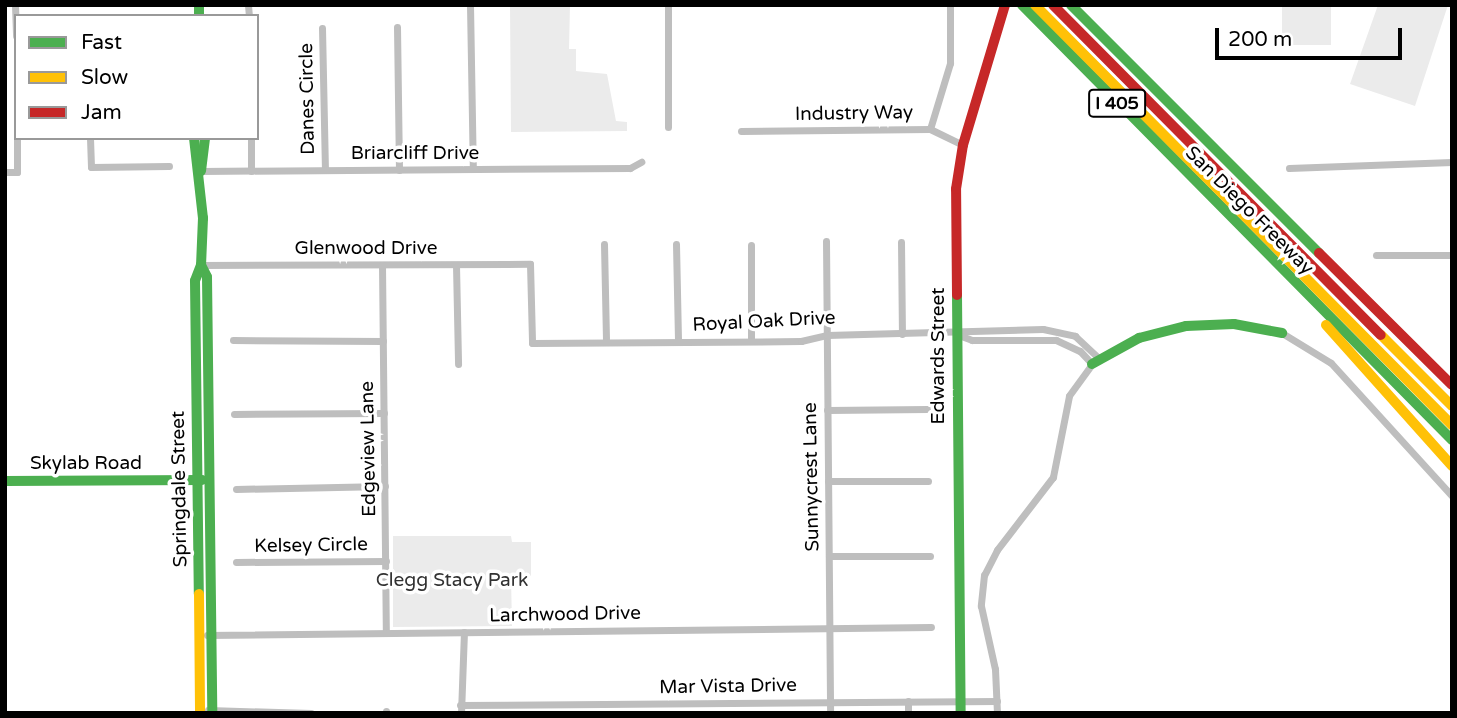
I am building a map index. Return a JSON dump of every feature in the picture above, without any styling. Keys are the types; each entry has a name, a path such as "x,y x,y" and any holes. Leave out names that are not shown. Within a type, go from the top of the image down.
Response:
{"main road":[{"name":"Edwards Street","path":"961,707 955,334 956,189 963,145 1006,5"},
{"name":"San Diego Freeway","path":"1022,5 1252,231 1282,270 1452,440"},
{"path":"1035,5 1217,196"},
{"path":"1053,5 1452,406"},
{"name":"San Diego Freeway","path":"1071,5 1452,385"},
{"name":"Springdale Street","path":"194,140 201,171"},
{"name":"Springdale Street","path":"205,140 201,171 201,265 195,281 195,481 212,711"},
{"path":"1252,231 1308,281 1452,425"},
{"name":"Springdale Street","path":"200,711 206,635 209,480 207,277 201,265"},
{"path":"1282,270 1452,466"},
{"path":"1308,281 1377,365"},
{"path":"195,296 207,303"},
{"path":"1096,362 1139,338 1186,326 1234,324 1282,333"},
{"name":"Skylab Road","path":"5,481 209,480"}],"street":[{"path":"470,5 474,169"},
{"path":"668,5 668,127"},
{"path":"930,129 950,63 950,5"},
{"path":"397,27 399,170"},
{"name":"Danes Circle","path":"322,28 325,170"},
{"name":"Industry Way","path":"741,131 930,129 963,145"},
{"path":"5,172 17,172 17,140"},
{"path":"90,140 91,167 169,166"},
{"path":"251,140 251,171"},
{"name":"Briarcliff Drive","path":"201,171 630,168 641,162"},
{"path":"1289,168 1452,162"},
{"name":"Sunnycrest Lane","path":"826,241 830,713"},
{"path":"901,243 902,334"},
{"path":"604,244 606,342"},
{"path":"676,244 678,342"},
{"path":"751,245 751,341"},
{"path":"1376,255 1452,255"},
{"name":"Glenwood Drive","path":"201,265 530,264 532,343"},
{"name":"Edgeview Lane","path":"383,265 386,632"},
{"path":"456,265 458,365"},
{"name":"Royal Oak Drive","path":"532,343 801,341 827,335 955,334 983,329 1055,330 1087,344 1096,362"},
{"path":"1282,333 1331,363 1452,496"},
{"path":"233,340 383,341"},
{"path":"997,713 995,669 981,606 984,575 999,547 1053,477 1069,396 1096,362"},
{"path":"828,410 928,409"},
{"path":"234,414 384,412"},
{"path":"828,481 928,481"},
{"path":"236,489 385,486"},
{"path":"829,556 930,556"},
{"name":"Kelsey Circle","path":"236,562 386,561"},
{"name":"Larchwood Drive","path":"206,635 931,627"},
{"path":"461,709 464,632"},
{"path":"908,701 908,713"},
{"name":"Mar Vista Drive","path":"461,709 908,701 961,707 997,701"},
{"path":"757,703 757,713"},
{"path":"683,704 683,713"},
{"path":"200,711 311,711"}],"green space":[{"path":"510,5 570,5 569,49 576,49 576,71 607,74 616,121 627,122 627,131 511,132"},
{"path":"1282,5 1331,5 1331,45 1282,45"},
{"path":"1378,5 1448,5 1415,106 1350,84"},
{"name":"Clegg Stacy Park","path":"393,536 511,536 512,542 531,542 531,576 511,577 512,626 393,627"}],"traffic: fast":[{"path":"199,5 199,14"},
{"path":"1022,5 1452,440"},
{"path":"1071,5 1319,253"},
{"path":"194,140 203,218 201,265 195,281 199,594"},
{"path":"201,171 205,140"},
{"path":"201,265 207,277 212,713"},
{"path":"957,295 961,713"},
{"path":"1092,364 1139,338 1186,326 1234,324 1282,333"},
{"path":"5,481 202,480"}],"traffic: slow":[{"path":"1035,5 1452,425"},
{"path":"1326,325 1452,466"},
{"path":"1381,335 1452,406"},
{"path":"199,594 200,713"}],"traffic: jam":[{"path":"957,295 956,189 963,145 1005,5"},
{"path":"1053,5 1381,335"},
{"path":"1319,253 1452,385"}]}
